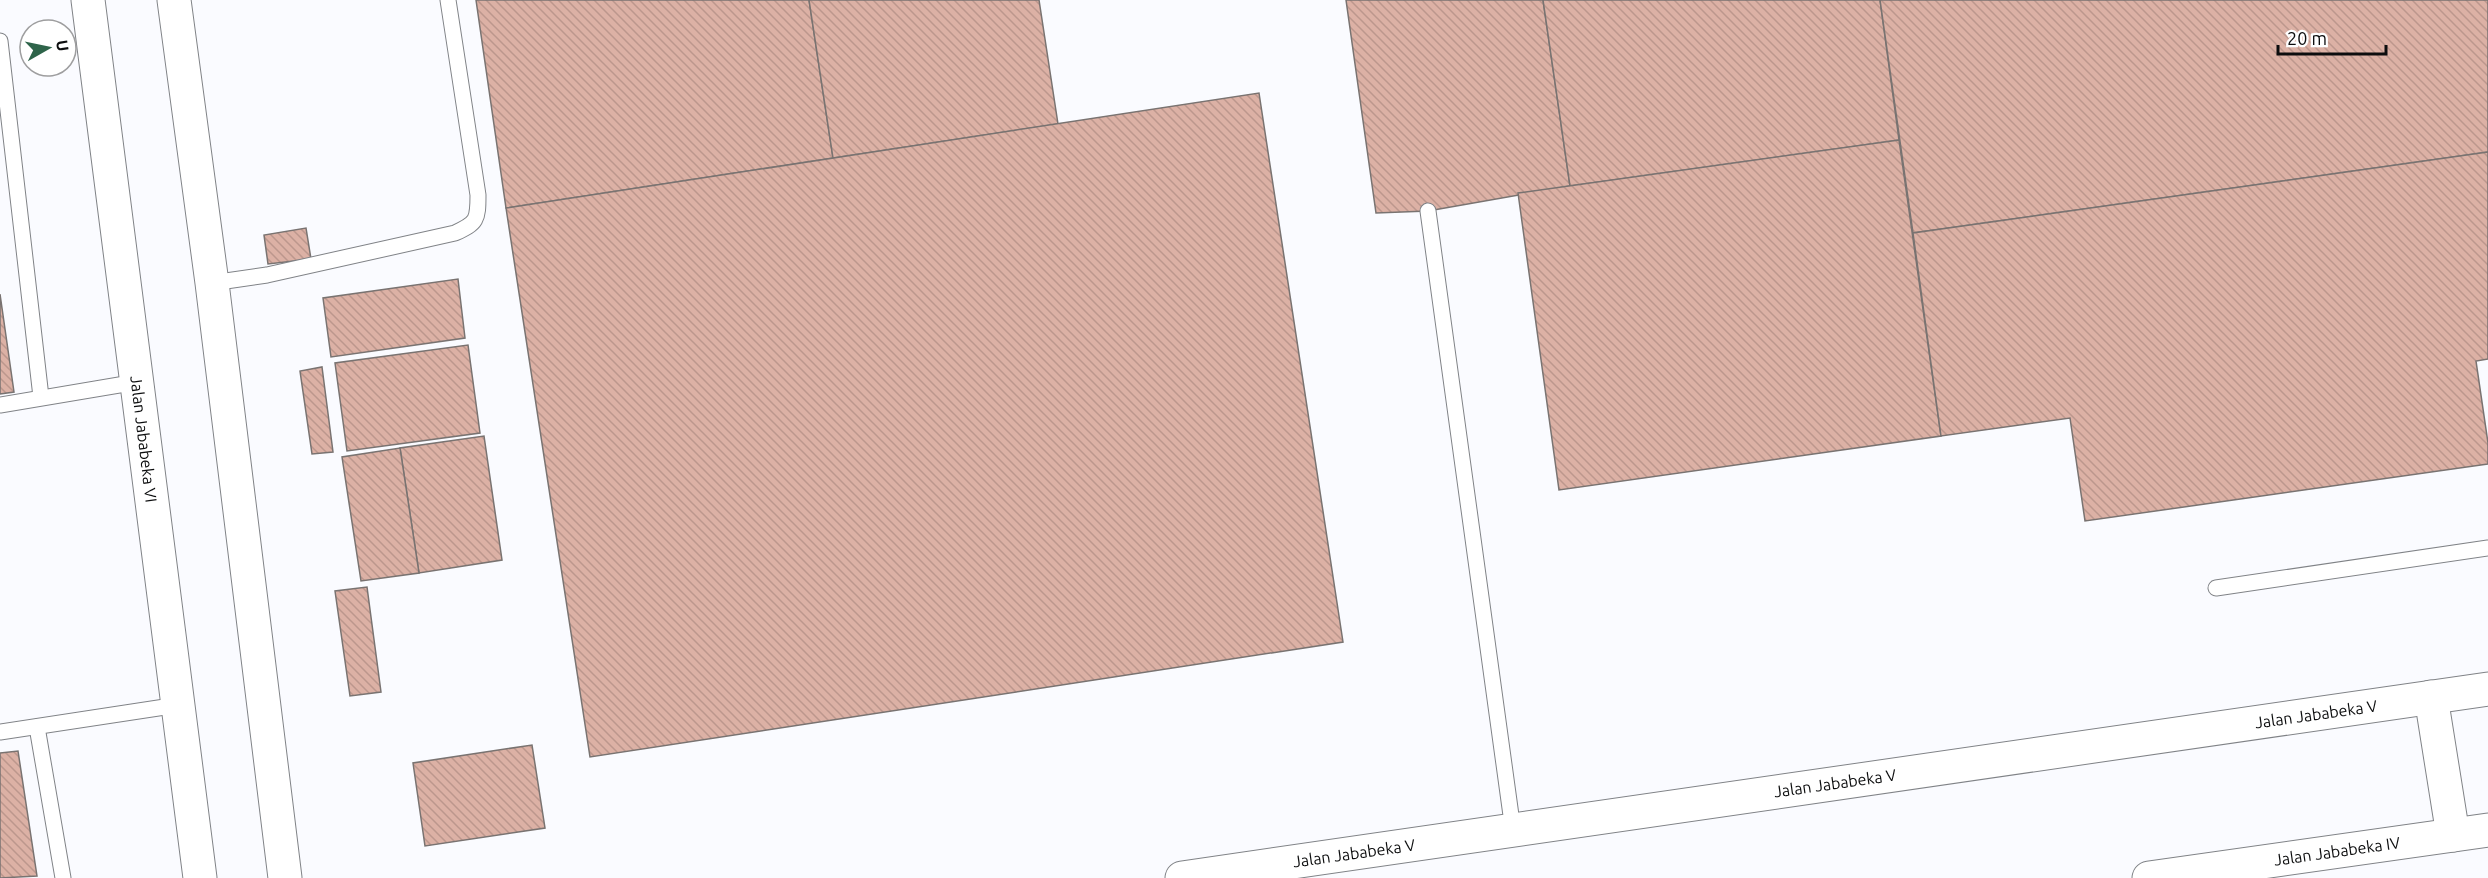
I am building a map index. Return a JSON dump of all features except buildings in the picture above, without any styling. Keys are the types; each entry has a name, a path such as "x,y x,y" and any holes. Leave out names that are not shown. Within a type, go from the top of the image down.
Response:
{"street":[{"name":"Jalan Jababeka VI","path":"88,0 200,878"},
{"path":"174,0 212,283 285,878"},
{"name":"Jalan Jababeka V","path":"1182,878 2488,689"},
{"path":"2431,697 2453,835"},
{"name":"Jalan Jababeka IV","path":"2149,878 2488,830"}],"lane":[{"path":"212,283 267,275 455,233 472,225 478,216 478,195 448,0"},
{"path":"0,41 6,143 41,397"},
{"path":"1428,211 1513,830"},
{"path":"0,405 137,382"},
{"path":"2216,588 2488,548"},
{"path":"0,732 178,705"},
{"path":"37,727 63,878"}]}
